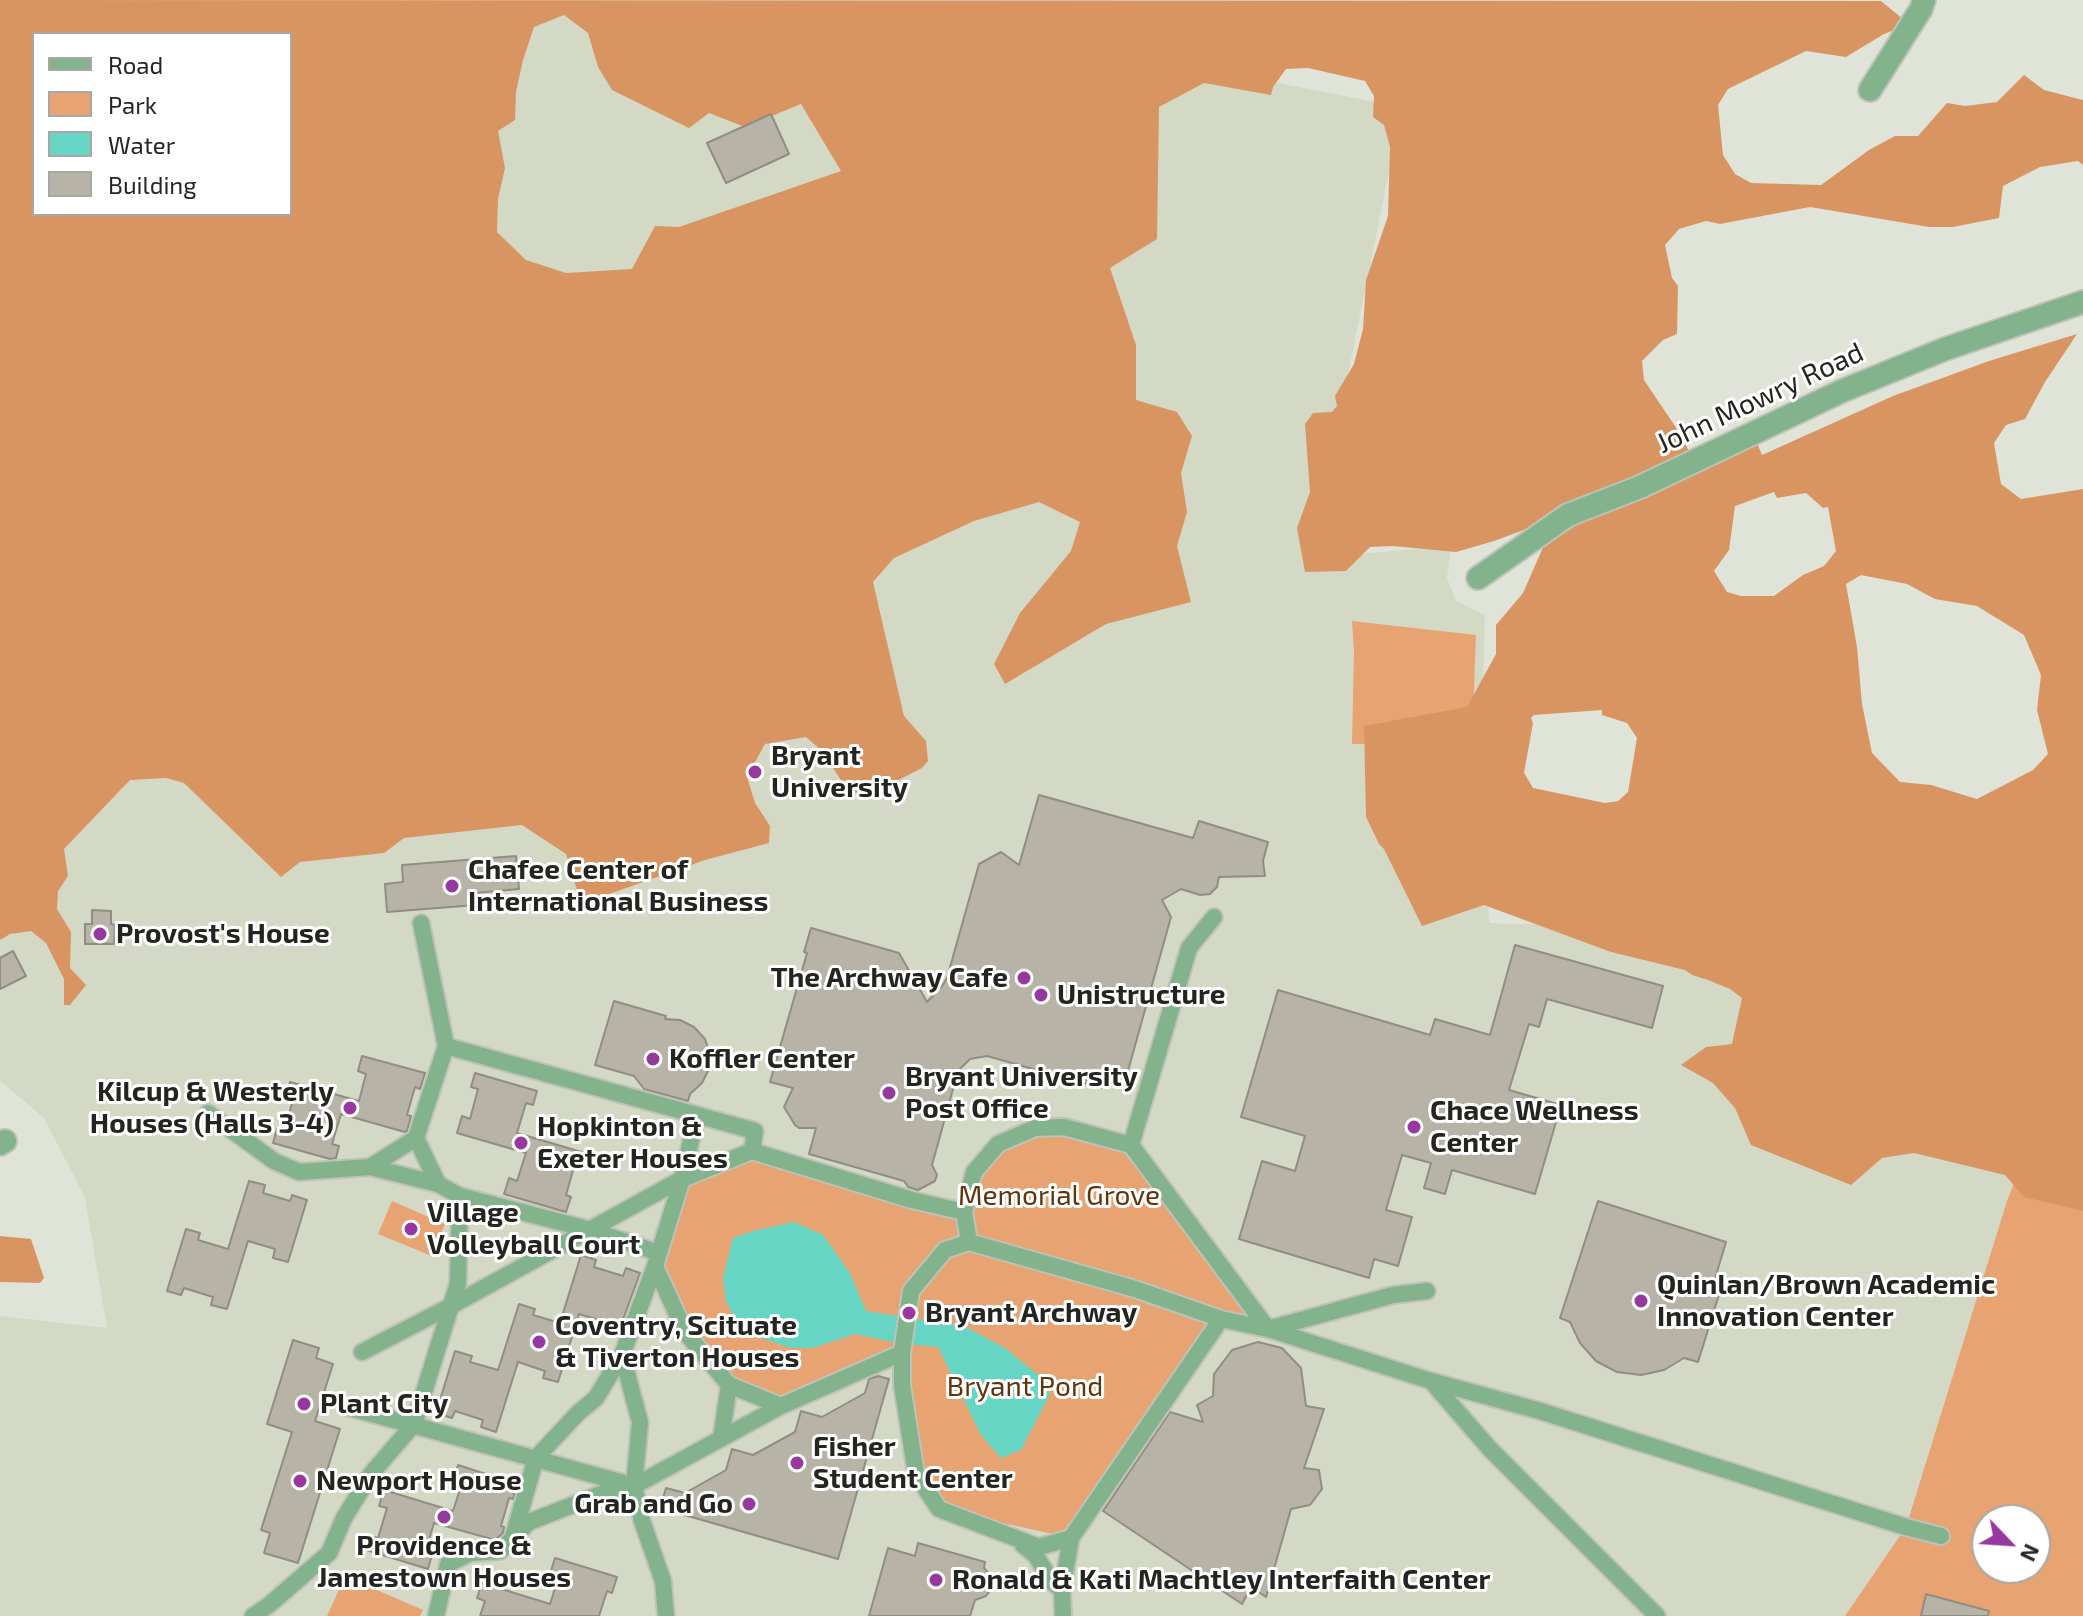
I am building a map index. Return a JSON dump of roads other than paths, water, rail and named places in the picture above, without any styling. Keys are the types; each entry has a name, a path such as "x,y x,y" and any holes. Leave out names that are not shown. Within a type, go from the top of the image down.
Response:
{"street":[{"path":"1870,90 1924,0"},
{"name":"John Mowry Road","path":"1478,578 1568,515 1640,487 1856,385 1945,349 2083,302"},
{"path":"1131,1145 1189,948 1214,917"},
{"path":"370,1167 416,1138 446,1046 421,923"},
{"path":"446,1046 755,1131 752,1151"},
{"path":"208,1113 274,1161 299,1172 370,1167 438,1184 460,1196 591,1230 657,1260 685,1332 729,1385 781,1406"},
{"path":"512,1539 536,1458 596,1398 622,1355 657,1260 682,1179 697,1115"},
{"path":"969,1242 964,1212 974,1172 998,1144 1035,1128 1064,1127 1131,1145 1268,1329"},
{"path":"416,1138 438,1184"},
{"path":"362,1352 682,1179 752,1151 912,1200 964,1212"},
{"path":"253,1616 329,1553 344,1518 371,1474 414,1424 458,1283 460,1196"},
{"path":"1071,1538 1039,1547 939,1509 916,1474 902,1385 902,1353 911,1291 945,1250 969,1242 1135,1289 1221,1319 1268,1329 1941,1536"},
{"path":"1268,1329 1393,1295 1427,1291"},
{"path":"1063,1616 1062,1590 1071,1538 1221,1319"},
{"path":"436,1616 448,1564 470,1553 500,1551 529,1522 611,1490 634,1486 781,1406 902,1353"},
{"path":"622,1355 640,1422 634,1486 642,1521 663,1581 666,1616"},
{"path":"1431,1381 1489,1448 1657,1616"},
{"path":"721,1439 729,1385"},
{"path":"347,1407 634,1486"},
{"path":"1017,1539 1036,1556 1052,1582 1062,1590"}],"water":[{"path":"794,1222 823,1235 850,1273 866,1311 964,1326 1005,1348 1037,1374 1050,1394 1021,1450 1001,1458 981,1435 938,1347 855,1334 813,1348 790,1348 762,1338 737,1321 726,1302 723,1278 733,1238"}],"place":[{"name":"Bryant University","path":"755,772"},
{"name":"Chafee Center of International Business","path":"452,886"},
{"name":"Provost's House","path":"100,934"},
{"name":"The Archway Cafe","path":"1024,978"},
{"name":"Unistructure","path":"1041,995"},
{"name":"Koffler Center","path":"653,1059"},
{"name":"Bryant University Post Office","path":"889,1093"},
{"name":"Kilcup & Westerly Houses (Halls 3-4)","path":"350,1108"},
{"name":"Chace Wellness Center","path":"1414,1127"},
{"name":"Hopkinton & Exeter Houses","path":"521,1143"},
{"name":"Village Volleyball Court","path":"411,1229"},
{"name":"Quinlan/Brown Academic Innovation Center","path":"1641,1301"},
{"name":"Bryant Archway","path":"909,1313"},
{"name":"Coventry, Scituate & Tiverton Houses","path":"539,1342"},
{"name":"Plant City","path":"304,1404"},
{"name":"Fisher Student Center","path":"797,1463"},
{"name":"Newport House","path":"300,1481"},
{"name":"Grab and Go","path":"749,1504"},
{"name":"Providence & Jamestown Houses","path":"444,1517"},
{"name":"Ronald & Kati Machtley Interfaith Center","path":"936,1580"}],"park label":[{"name":"Memorial Grove","path":"1059,1196"},
{"name":"Bryant Pond","path":"1025,1387"}]}
